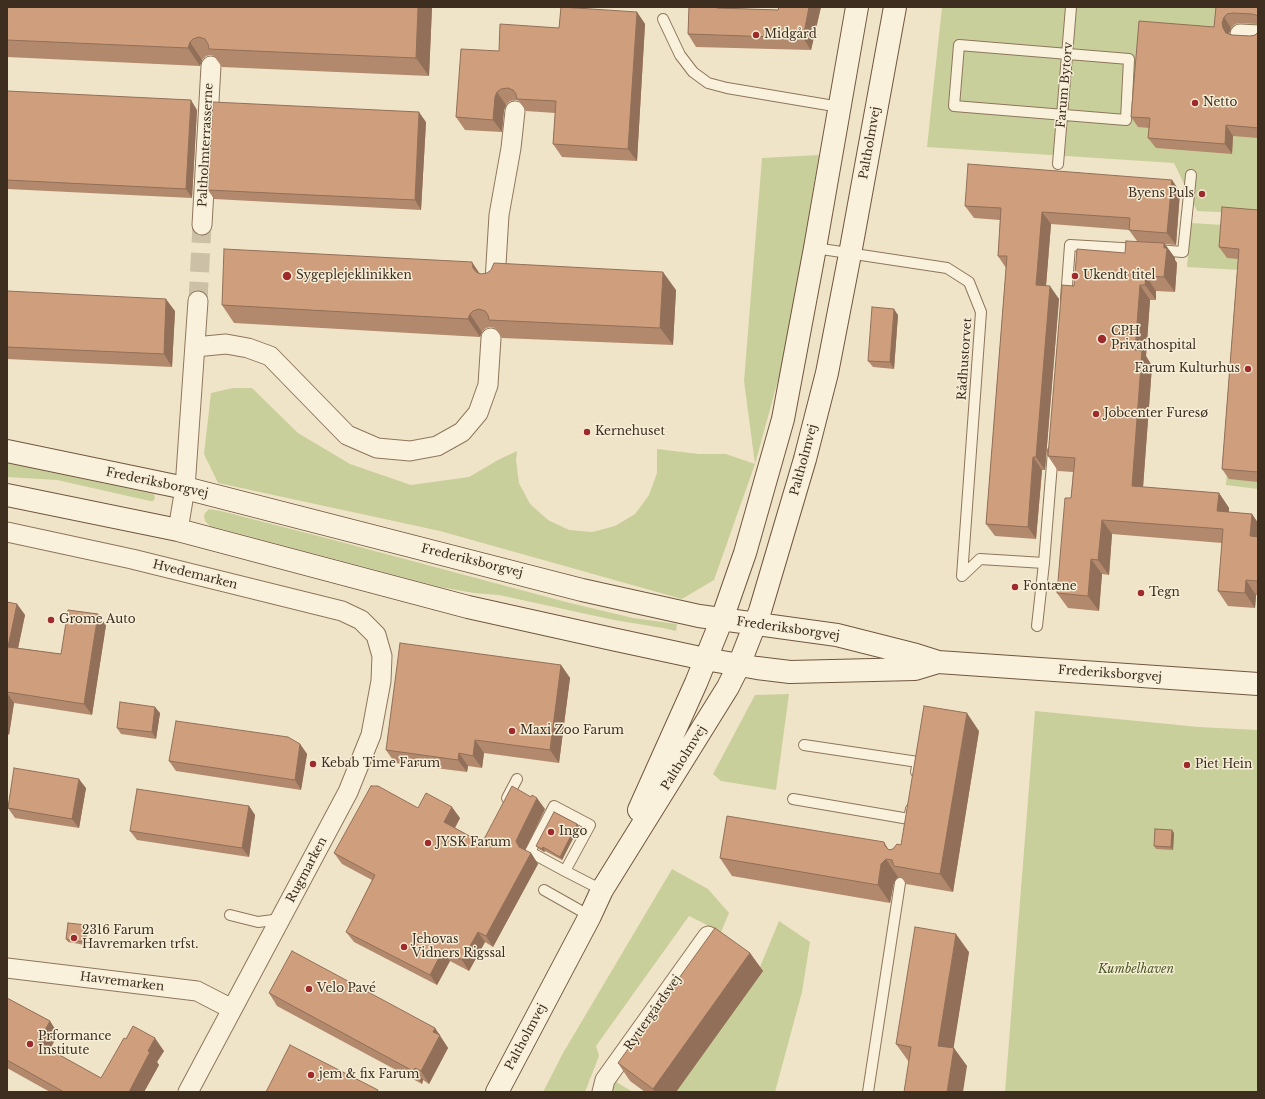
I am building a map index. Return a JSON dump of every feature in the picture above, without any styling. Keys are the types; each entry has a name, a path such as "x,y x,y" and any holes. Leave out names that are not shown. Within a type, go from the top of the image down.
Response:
{"street":[{"name":"Paltholmvej","path":"607,883 706,659 722,619 745,553 783,419 815,248 857,7"},
{"name":"Paltholmvej","path":"497,1092 607,883 725,693 739,665 760,611 805,459 826,373 850,254 895,7"},
{"name":"Paltholmterrasserne","path":"202,224 210,66"},
{"path":"495,281 499,215 511,148 515,110"},
{"path":"178,530 185,488 198,301"},
{"path":"195,347 226,344 248,348 270,356 348,435 377,448 410,451 437,446 462,432 478,413 488,385 491,338"},
{"name":"Frederiksborgvej","path":"7,451 185,488 582,590 693,614 837,635 938,662 1258,684"},
{"name":"Frederiksborgvej","path":"7,495 178,530 468,607 739,665 790,672 915,669 938,662"},
{"name":"Hvedemarken","path":"7,532 132,559 342,611 361,620 376,635"},
{"name":"Rugmarken","path":"188,1092 348,792 371,735 381,682 382,656 376,635"},
{"name":"Ryttergårdsvej","path":"602,1092 605,1080 708,936"},
{"name":"Havremarken","path":"7,968 197,991 232,1009"}],"lane":[{"name":"Farum Bytorv","path":"1058,164 1071,7"},
{"path":"663,20 680,54 693,72 708,83 727,88 840,107"},
{"path":"959,45 1067,54 1130,59 1126,120 954,106 959,45"},
{"path":"1065,307 1070,245 1183,252 1190,175"},
{"name":"Rådhustorvet","path":"815,248 947,268 969,282 981,312 962,576 980,559 1044,563"},
{"path":"1038,626 1054,439"},
{"path":"804,745 918,762 914,784"},
{"path":"503,806 517,779"},
{"path":"793,799 909,823 912,798"},
{"path":"565,871 590,825 554,806 530,852 565,871 607,883"},
{"path":"868,1092 900,883"},
{"path":"544,890 590,916"},
{"path":"230,915 258,922 281,919"}],"green space":[{"path":"942,7 1258,7 1258,214 1197,211 1174,163 927,147"},
{"path":"819,155 786,351 755,464 744,381 762,158"},
{"name":"Farum Kulturhus","path":"1191,223 1258,227 1258,489 1226,485 1240,270 1187,267"},
{"path":"233,388 252,388 298,433 350,464 411,485 469,477 517,451 516,460 519,483 530,504 548,520 569,530 592,532 615,526 635,514 649,495 657,473 657,449 699,454 726,454 755,464 714,580 682,599 440,531 218,483 204,454 211,393"},
{"path":"7,463 154,494 155,498 153,501 150,501 57,480 7,477"},
{"path":"209,509 326,538 566,602 633,618 677,624 676,631 614,620 499,595 474,593 440,587 210,526 205,521 204,516"},
{"path":"789,694 776,790 721,781 713,774 755,695"},
{"name":"Kumbelhaven","path":"1035,711 1199,727 1258,730 1258,1092 1005,1092"},
{"path":"672,869 708,889 729,913 721,932 689,916 596,1046 599,1056 585,1092 543,1092 563,1053"},
{"path":"779,921 810,942 802,992 775,1092 668,1092 760,967"},
{"path":"613,1080 633,1092 612,1092"}],"building":[{"path":"7,7 418,7 416,58 209,49 205,39 199,37 190,42 188,48 7,40"},
{"path":"561,7 637,12 628,149 553,144 556,101 517,99 513,90 508,88 501,89 497,92 495,97 493,120 456,117 461,49 499,51 500,24 559,28"},
{"path":"689,7 778,10 779,7 809,7 803,38 688,34"},
{"path":"1216,7 1258,7 1258,17 1252,14 1227,14 1222,23 1226,33 1232,35 1250,36 1255,35 1258,32 1258,128 1226,125 1225,144 1148,138 1150,118 1131,117 1139,21 1214,27"},
{"path":"7,91 191,100 186,189 7,180"},
{"path":"213,102 419,112 415,200 208,190"},
{"path":"968,164 1172,180 1167,233 1129,230 1130,218 1042,212 1036,285 1050,286 1036,457 1033,457 1028,527 986,524 1007,256 998,256 1001,208 965,206"},
{"name":"Farum Kulturhus","path":"1222,207 1258,210 1258,472 1222,469 1239,249 1219,247"},
{"path":"1126,241 1164,243 1164,248 1167,248 1164,277 1146,276 1145,285 1140,285 1135,350 1142,351 1132,486 1219,493 1217,511 1252,514 1250,536 1258,537 1258,581 1246,580 1245,593 1218,591 1223,529 1102,520 1098,560 1091,559 1088,596 1057,593 1065,498 1071,498 1075,458 1048,456 1062,285 1074,286 1077,249 1125,253"},
{"path":"224,249 472,262 473,268 476,272 481,274 487,273 491,270 494,263 663,272 660,328 489,320 485,311 479,309 473,311 468,319 222,305"},
{"path":"7,291 166,299 164,354 7,347"},
{"path":"872,307 894,309 890,362 868,361"},
{"path":"7,602 17,604 8,647 61,654 68,610 98,614 84,704 7,692"},
{"path":"400,643 561,665 550,750 475,740 473,756 459,753 458,760 386,750"},
{"path":"120,702 155,707 152,732 117,728"},
{"path":"924,706 967,713 940,874 894,866 892,860 886,859 881,864 878,885 720,858 727,816 884,842 885,846 889,850 893,849 897,844 901,845"},
{"path":"176,721 288,737 300,744 295,780 169,761"},
{"path":"14,768 79,779 72,819 8,808"},
{"path":"371,786 378,786 418,808 426,793 452,807 444,822 482,843 512,786 531,797 532,795 537,798 516,841 519,847 531,853 486,936 478,932 462,960 443,950 430,975 346,932 375,875 334,853"},
{"path":"137,789 249,806 242,848 130,831"},
{"path":"554,812 577,824 560,857 543,847 542,849 536,846"},
{"path":"1155,829 1172,830 1171,847 1154,846"},
{"path":"68,923 86,925 83,942 66,939"},
{"path":"915,927 956,934 938,1046 954,1048 947,1092 904,1092 911,1047 896,1044"},
{"path":"715,928 750,953 653,1089 618,1063"},
{"path":"292,951 435,1028 433,1032 440,1035 421,1071 415,1068 413,1071 269,993"},
{"name":"Prformance Institute","path":"7,998 50,1021 38,1043 101,1078 124,1038 126,1039 133,1026 155,1038 148,1051 150,1052 129,1092 64,1092 7,1060"},
{"path":"290,1045 378,1090 377,1092 266,1092"}],"tunnel":[{"path":"198,301 202,225"}],"place":[{"name":"Midgård","path":"756,35"},
{"name":"Netto","path":"1195,103"},
{"name":"Byens Puls","path":"1202,194"},
{"name":"Sygeplejeklinikken","path":"287,276"},
{"name":"Ukendt titel","path":"1075,276"},
{"name":"CPH Privathospital","path":"1102,339"},
{"name":"Farum Kulturhus","path":"1248,369"},
{"name":"Jobcenter Furesø","path":"1096,414"},
{"name":"Kernehuset","path":"587,432"},
{"name":"Fontæne","path":"1015,587"},
{"name":"Tegn","path":"1141,593"},
{"name":"Grome Auto","path":"51,620"},
{"name":"Maxi Zoo Farum","path":"512,731"},
{"name":"Kebab Time Farum","path":"313,764"},
{"name":"Piet Hein","path":"1187,765"},
{"name":"Ingo","path":"551,832"},
{"name":"JYSK Farum","path":"428,843"},
{"name":"2316 Farum Havremarken trfst.","path":"74,938"},
{"name":"Jehovas Vidners Rigssal","path":"404,947"},
{"name":"Velo Pavé","path":"309,989"},
{"name":"Prformance Institute","path":"30,1044"},
{"name":"jem & fix Farum","path":"311,1075"}]}
